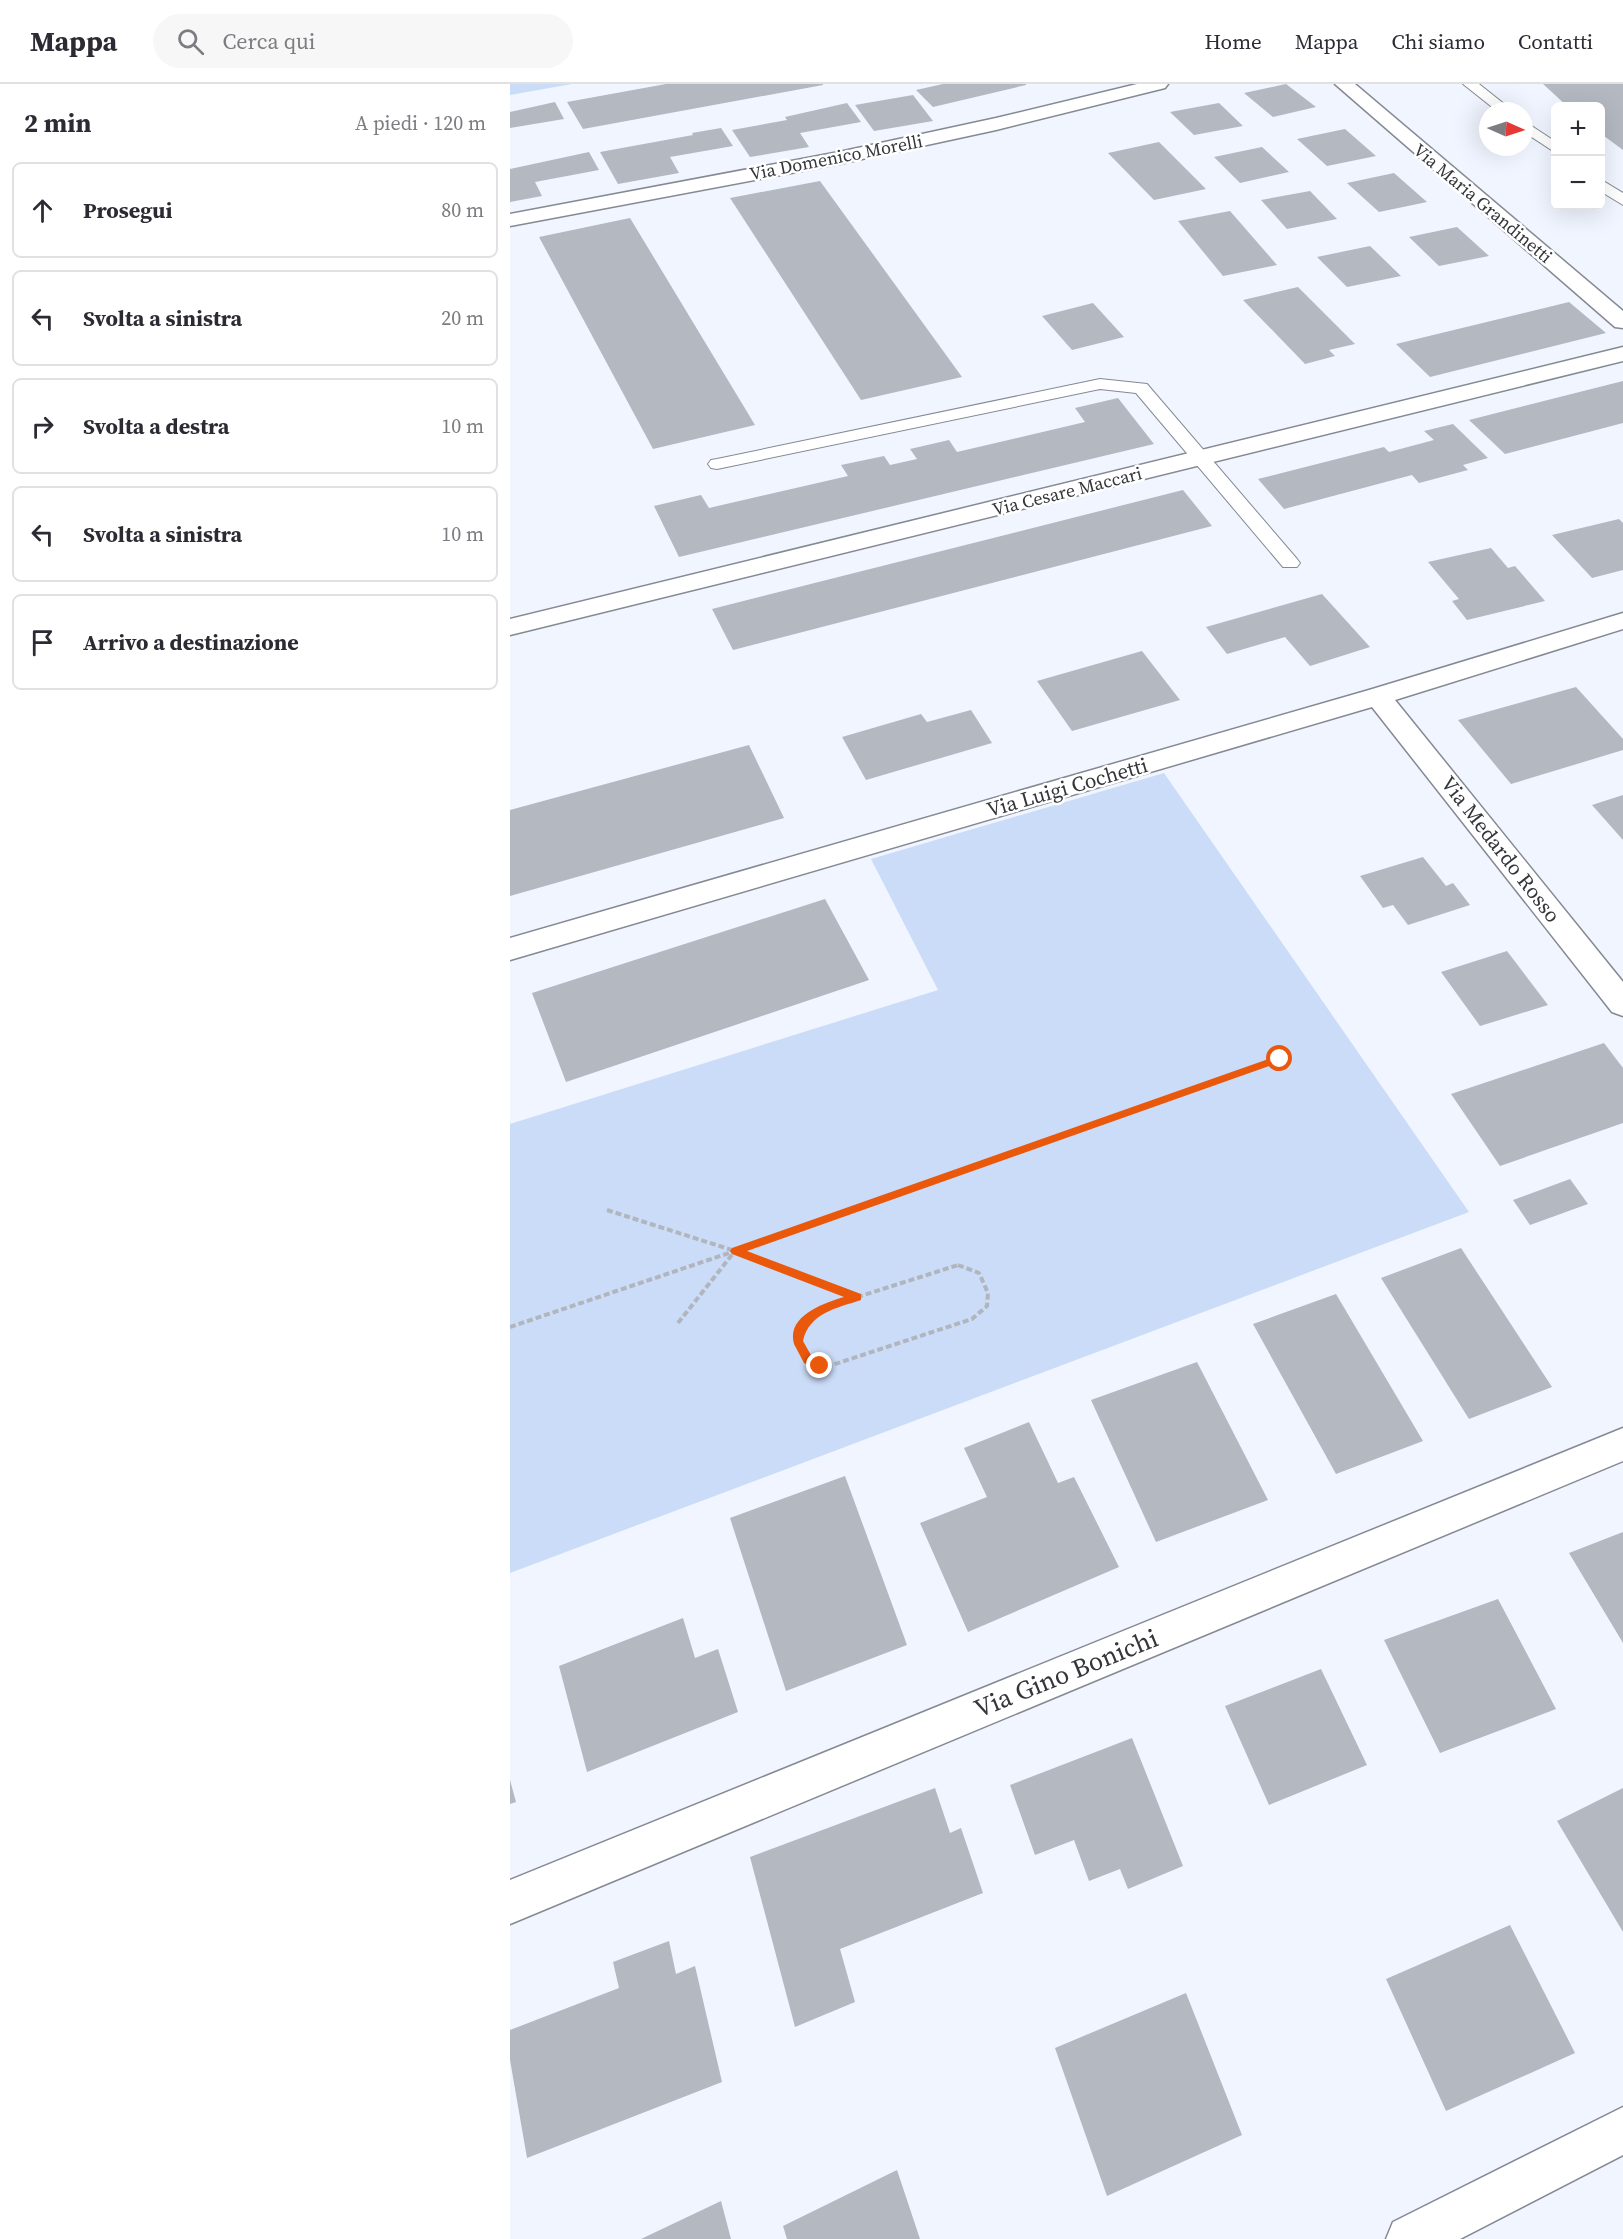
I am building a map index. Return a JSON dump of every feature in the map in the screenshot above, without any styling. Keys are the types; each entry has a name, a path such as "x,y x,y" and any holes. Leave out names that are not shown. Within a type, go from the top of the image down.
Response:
{"street":[{"name":"Via Domenico Morelli","path":"510,220 839,158 996,124 1159,84"},
{"name":"Via Maria Grandinetti","path":"1344,84 1623,322"},
{"name":"Via Cesare Maccari","path":"510,627 1623,354"},
{"name":"Via Luigi Cochetti","path":"510,949 1378,696 1623,621"},
{"name":"Via Medardo Rosso","path":"1378,696 1623,1004"},
{"name":"Via Gino Bonichi","path":"510,1902 1623,1444"},
{"path":"1410,2239 1623,2130"}],"lane":[{"path":"1470,84 1494,102"},
{"path":"1533,132 1551,145"},
{"path":"717,464 1100,384 1141,388 1290,562"}],"path":[{"path":"510,1327 735,1251 1280,1059"},
{"path":"607,1210 735,1251 857,1297 958,1265 979,1273 988,1293 987,1306 972,1319 839,1364 820,1366 808,1360 797,1341 801,1326 820,1309 857,1297"},
{"path":"678,1323 735,1251"}],"shaded area":[{"path":"510,84 572,84 510,95"},
{"path":"1164,773 1469,1212 510,1573 510,1124 938,990 871,859"}],"building":[{"path":"666,84 823,85 583,129 567,102"},
{"path":"943,84 1026,85 933,107 916,90"},
{"path":"1286,84 1316,107 1273,117 1244,93"},
{"path":"1543,84 1623,84 1623,150 1605,137 1605,102 1563,102"},
{"path":"913,95 933,121 874,131 855,105"},
{"path":"555,102 564,119 510,128 510,112"},
{"path":"847,103 861,122 800,133 809,147 750,157 732,130 787,120 785,117"},
{"path":"1219,103 1243,126 1194,135 1170,112"},
{"path":"721,128 733,146 670,157 679,173 618,184 600,152 693,135 692,133"},
{"path":"1345,129 1376,156 1327,166 1297,139"},
{"path":"1159,142 1206,189 1154,200 1108,153"},
{"path":"1262,147 1289,172 1240,183 1214,157"},
{"path":"589,152 599,170 535,182 542,196 510,202 510,169"},
{"path":"1394,173 1427,202 1379,212 1347,183"},
{"path":"820,181 962,377 861,400 730,198"},
{"path":"1310,191 1337,219 1287,229 1261,200"},
{"path":"1230,211 1277,265 1223,276 1178,221"},
{"path":"630,218 755,425 653,449 539,237"},
{"path":"1457,227 1489,256 1439,266 1409,237"},
{"path":"1370,246 1401,276 1347,287 1317,257"},
{"path":"1298,287 1355,344 1329,350 1335,356 1305,364 1243,300"},
{"path":"1569,302 1606,333 1430,377 1396,344"},
{"path":"1093,303 1124,337 1072,350 1042,316"},
{"path":"1623,381 1623,423 1505,454 1469,420"},
{"path":"1118,398 1154,444 679,557 654,506 701,495 709,508 848,476 841,465 884,456 890,465 917,459 910,449 949,440 957,452 1085,422 1075,408"},
{"path":"1453,424 1488,458 1463,465 1468,470 1419,483 1412,475 1284,509 1258,479 1384,447 1389,452 1434,440 1424,431"},
{"path":"1183,490 1212,526 733,650 712,609"},
{"path":"1619,519 1623,523 1623,570 1592,578 1552,535"},
{"path":"1491,548 1508,568 1515,566 1545,601 1467,620 1452,601 1459,599 1428,562"},
{"path":"1322,594 1370,647 1310,666 1285,637 1227,654 1206,627"},
{"path":"1142,651 1180,700 1072,731 1037,681"},
{"path":"1576,687 1623,739 1623,750 1511,784 1458,720"},
{"path":"971,710 992,743 866,780 842,737 921,714 927,722"},
{"path":"749,745 784,818 510,896 510,810"},
{"path":"1623,795 1623,840 1592,805"},
{"path":"1423,857 1446,886 1453,883 1470,905 1408,925 1393,905 1383,908 1360,876"},
{"path":"825,899 869,980 566,1082 532,993"},
{"path":"1507,951 1548,1005 1480,1026 1441,972"},
{"path":"1604,1043 1623,1068 1623,1123 1500,1166 1451,1094"},
{"path":"1570,1179 1588,1204 1530,1225 1513,1200"},
{"path":"1461,1248 1552,1387 1469,1419 1381,1278"},
{"path":"1336,1294 1423,1441 1336,1474 1253,1324"},
{"path":"1197,1362 1268,1500 1156,1542 1091,1400"},
{"path":"1029,1422 1058,1483 1074,1477 1119,1567 968,1632 920,1523 987,1497 964,1448"},
{"path":"845,1476 907,1645 786,1691 730,1518"},
{"path":"1623,1532 1623,1643 1569,1553"},
{"path":"1498,1599 1556,1709 1440,1753 1384,1640"},
{"path":"683,1618 695,1658 718,1649 738,1712 587,1772 559,1666"},
{"path":"1321,1669 1367,1765 1269,1805 1225,1706"},
{"path":"1132,1738 1183,1866 1128,1889 1120,1869 1089,1881 1074,1840 1035,1855 1010,1785"},
{"path":"510,1780 516,1802 510,1804"},
{"path":"935,1788 950,1833 961,1828 983,1893 840,1949 855,2002 795,2027 750,1857"},
{"path":"1623,1788 1623,1932 1557,1821"},
{"path":"1510,1925 1575,2053 1446,2111 1386,1979"},
{"path":"669,1941 676,1974 695,1966 722,2082 527,2158 510,2060 510,2030 619,1988 613,1962"},
{"path":"1186,1993 1242,2135 1107,2196 1055,2048"},
{"path":"897,2170 920,2239 787,2239 783,2226"},
{"path":"721,2201 731,2239 641,2239"}],"route":[{"path":"820,1366 808,1360 797,1341 801,1326 820,1309 857,1297 735,1251 1280,1059"}]}
